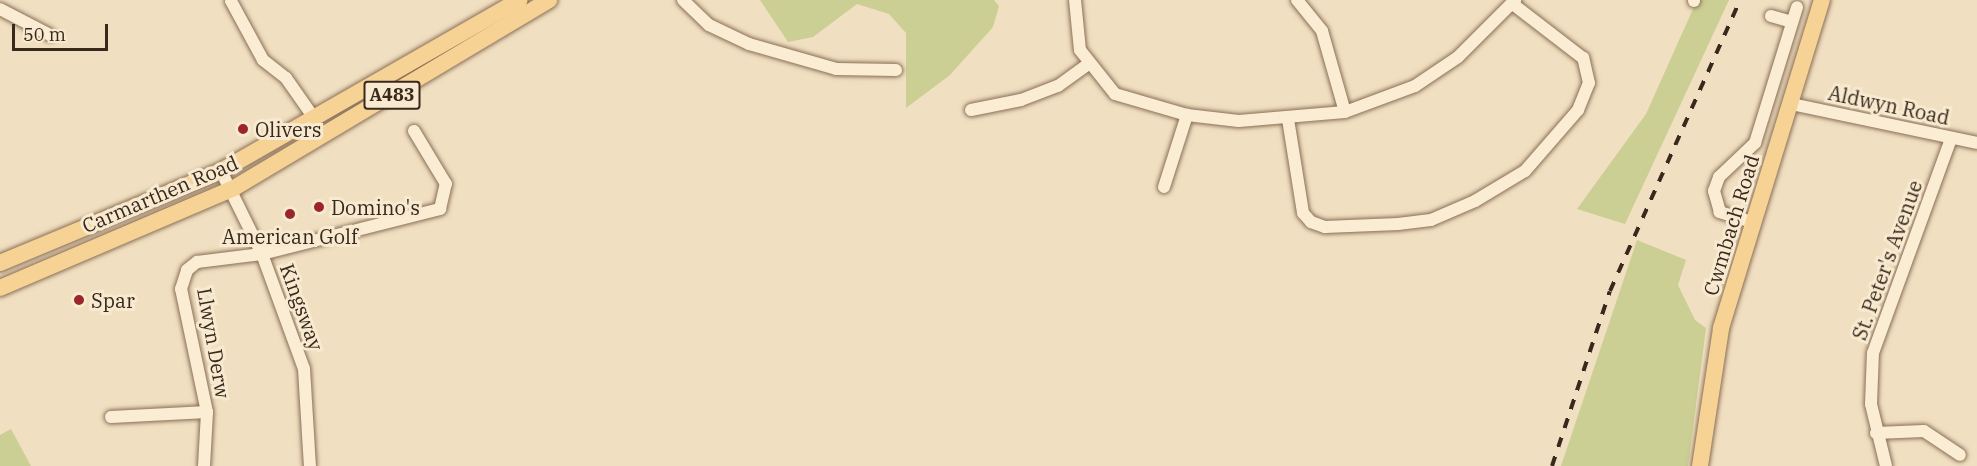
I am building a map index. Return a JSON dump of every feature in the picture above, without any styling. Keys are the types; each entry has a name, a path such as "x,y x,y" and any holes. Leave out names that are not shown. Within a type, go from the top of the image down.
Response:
{"main road":[{"name":"Carmarthen Road","path":"0,263 221,171 520,0"},
{"name":"Carmarthen Road","path":"0,288 234,188 549,0"},
{"name":"Cwmbach Road","path":"1700,466 1721,328 1752,222 1792,104 1822,0"}],"street":[{"path":"684,0 710,25 749,44 836,69 896,70"},
{"path":"1075,0 1080,50 1088,65 1115,94 1187,115 1239,122 1345,112 1415,86 1458,57 1514,2 1583,58 1590,82 1578,110 1525,171 1475,201 1431,220 1398,224 1324,227 1311,222 1303,213 1288,119"},
{"path":"1297,0 1322,31 1345,112"},
{"path":"231,1 263,60 286,78 314,118"},
{"path":"1752,222 1720,212 1714,191 1719,177 1755,143 1797,7"},
{"path":"0,9 50,35"},
{"path":"1771,16 1792,22"},
{"path":"971,111 1021,100 1058,86 1088,65"},
{"name":"Aldwyn Road","path":"1792,104 1977,143"},
{"path":"1164,187 1187,115"},
{"name":"Llwyn Derw","path":"204,466 207,412 181,289 184,276 197,262 262,254 440,209 446,183 414,131"},
{"name":"St. Peter's Avenue","path":"1886,466 1876,433 1873,353 1951,139"},
{"name":"Kingsway","path":"221,171 234,188 262,254 304,369 310,466"},
{"path":"111,417 207,412"},
{"path":"1876,433 1924,431 1960,455"}],"green space":[{"path":"760,0 994,0 999,6 993,27 950,75 906,108 906,33 889,14 857,4 813,37 788,42"},
{"path":"1697,0 1729,0 1625,224 1577,209 1646,114"},
{"path":"1637,240 1686,260 1678,285 1695,320 1706,328 1688,466 1561,466"},
{"path":"11,429 31,466 0,466 0,435"}],"railway":[{"path":"1552,466 1610,291 1740,0"}],"place":[{"name":"Olivers","path":"243,129"},
{"name":"Domino's","path":"319,207"},
{"name":"American Golf","path":"290,214"},
{"name":"Spar","path":"79,300"}]}
